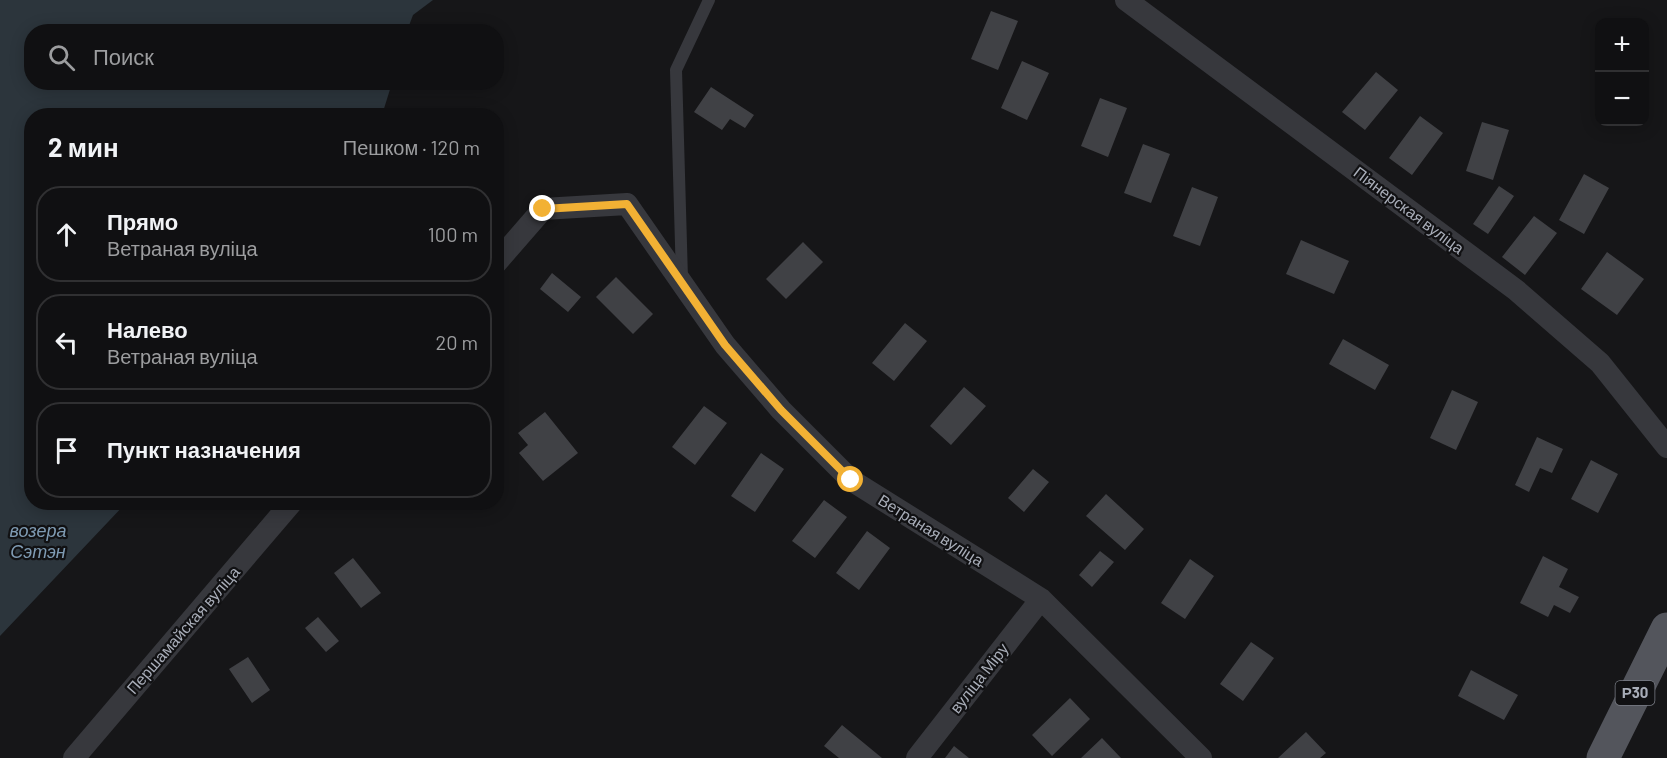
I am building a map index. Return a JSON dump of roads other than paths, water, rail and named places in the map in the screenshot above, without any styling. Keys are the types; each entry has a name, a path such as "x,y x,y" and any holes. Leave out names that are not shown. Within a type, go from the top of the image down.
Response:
{"main road":[{"name":"Р30","path":"1603,758 1667,629"}],"street":[{"name":"Піянерская вуліца","path":"1126,0 1516,290 1600,363 1667,447"},
{"name":"Ветраная вуліца","path":"504,254 543,209 627,204 725,345 781,410 851,480 1041,599 1201,758"},
{"name":"Першамайская вуліца","path":"74,758 285,510"},
{"name":"вуліца Міру","path":"917,758 1041,599"}],"lane":[{"path":"682,285 676,70 709,0"}],"water":[{"name":"возера Сэтэн","path":"0,0 433,0 413,15 410,24 24,24 24,90 390,90 384,108 24,108 24,510 119,510 0,636"}]}
